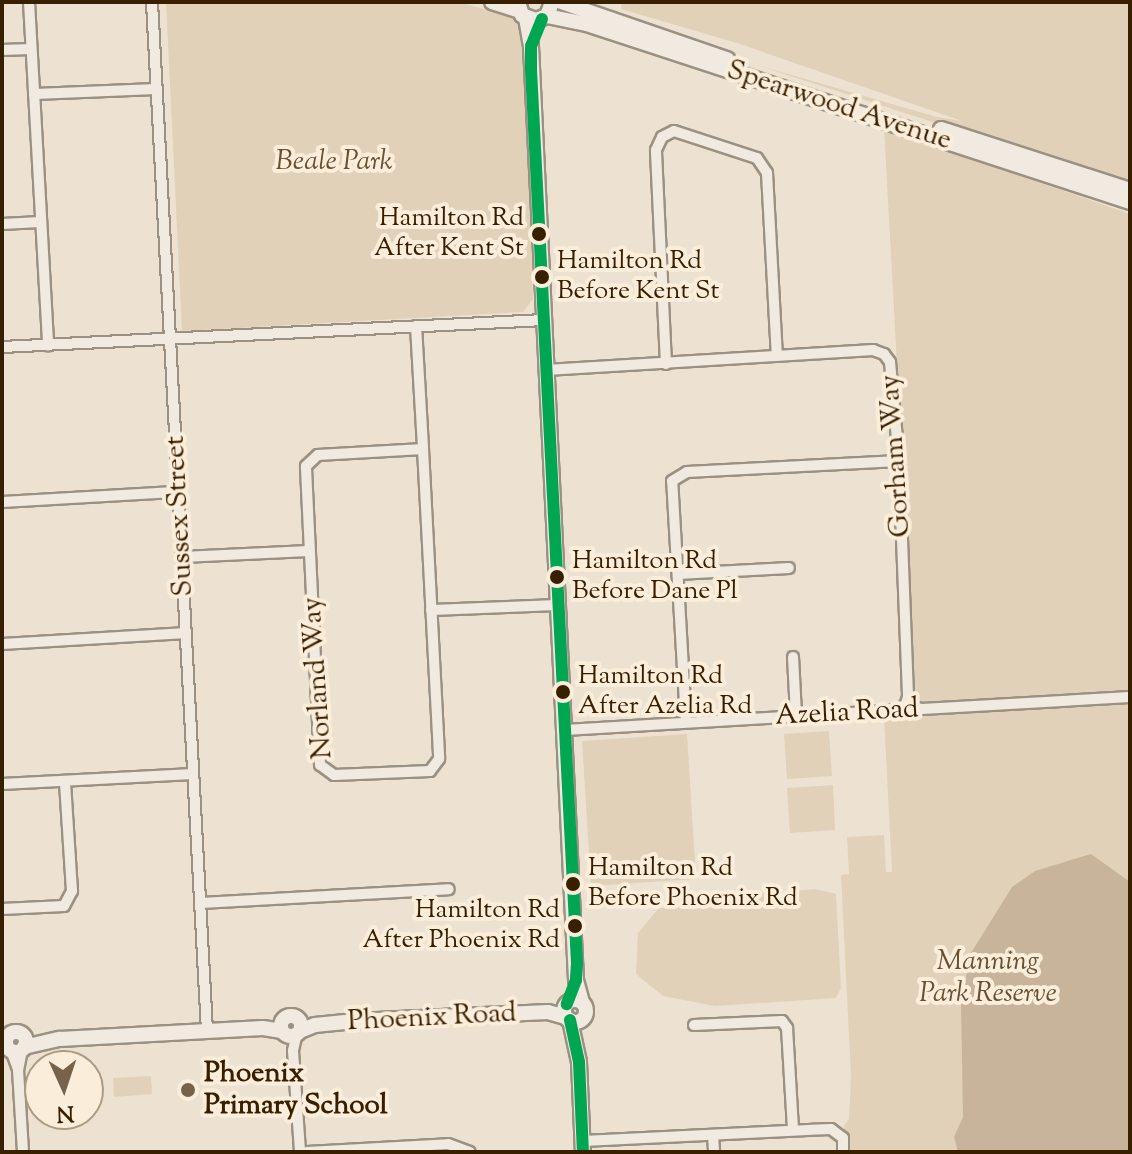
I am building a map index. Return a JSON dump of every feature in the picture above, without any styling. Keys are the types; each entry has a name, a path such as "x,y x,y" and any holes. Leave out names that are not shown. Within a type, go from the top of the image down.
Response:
{"main road":[{"path":"492,2 521,10 531,46 576,980 572,1012 586,1147"},
{"name":"Spearwood Avenue","path":"561,2 1130,190"},
{"name":"Spearwood Avenue","path":"521,10 547,12 601,29 1130,202"},
{"path":"531,46 547,12"},
{"name":"Phoenix Road","path":"12,1043 572,1012"}],"street":[{"path":"29,2 48,345"},
{"name":"Sussex Street","path":"152,2 207,1030"},
{"path":"2,50 31,49"},
{"path":"34,94 157,89"},
{"path":"666,364 656,150 662,137 674,131 757,158 767,173 777,356"},
{"path":"2,224 40,222"},
{"path":"2,347 544,320"},
{"name":"Norland Way","path":"416,326 423,449 439,759 430,771 334,775 325,772 320,765 306,466 318,455 423,449"},
{"name":"Gorham Way","path":"546,370 873,350 884,354 890,362 899,461 908,697 905,706"},
{"path":"686,721 672,481 687,472 899,461"},
{"path":"2,502 178,492"},
{"path":"182,557 309,551"},
{"path":"678,574 789,568"},
{"path":"431,610 558,605"},
{"path":"2,644 186,633"},
{"path":"793,657 796,715"},
{"name":"Azelia Road","path":"565,730 897,710 905,706 922,709 1130,697"},
{"path":"2,784 193,774"},
{"path":"2,909 64,906 72,891 65,782"},
{"path":"201,903 449,889"},
{"path":"694,1025 782,1021 787,1028 793,1130"},
{"path":"291,1028 300,1152"},
{"path":"12,1043 18,1070 23,1152"},
{"path":"586,1147 831,1129 843,1138 843,1152"},
{"path":"713,1136 714,1152"},
{"path":"307,1152 448,1144 470,1152"}],"green space":[{"name":"Beale Park","path":"166,2 458,2 514,17 525,37 533,299 523,312 182,331"},
{"path":"622,2 1130,2 1130,186 760,66 937,117 962,121 740,44 621,9"},
{"name":"Manning Park Reserve","path":"884,128 1130,214 1130,1152 846,1152 844,1125 849,1119 851,1076 841,875 849,874 847,837 884,835 886,872 892,872 884,717 901,716 915,693"},
{"path":"829,731 832,776 787,779 784,734"},
{"path":"687,734 696,879 591,886 582,741"},
{"path":"833,785 835,830 790,833 787,788"},
{"path":"815,889 836,894 841,988 836,998 715,1006 663,996 636,974 638,933 658,909 697,898"},
{"path":"151,1076 152,1094 114,1097 113,1078"}],"shaded area":[{"path":"1091,854 1130,882 1130,1152 958,1152 954,1137 963,1117 961,1001 971,953 1012,887 1035,871"}],"transit line":[{"path":"542,19 531,46 531,70 577,964 576,980 567,1004"},
{"path":"570,1020 579,1062 583,1152"}],"place":[{"name":"Hamilton Rd After Kent St","path":"539,234"},
{"name":"Hamilton Rd Before Kent St","path":"542,277"},
{"name":"Hamilton Rd Before Dane Pl","path":"557,577"},
{"name":"Hamilton Rd After Azelia Rd","path":"563,692"},
{"name":"Hamilton Rd Before Phoenix Rd","path":"573,884"},
{"name":"Hamilton Rd After Phoenix Rd","path":"575,926"},
{"name":"Phoenix Primary School","path":"188,1090"}]}
